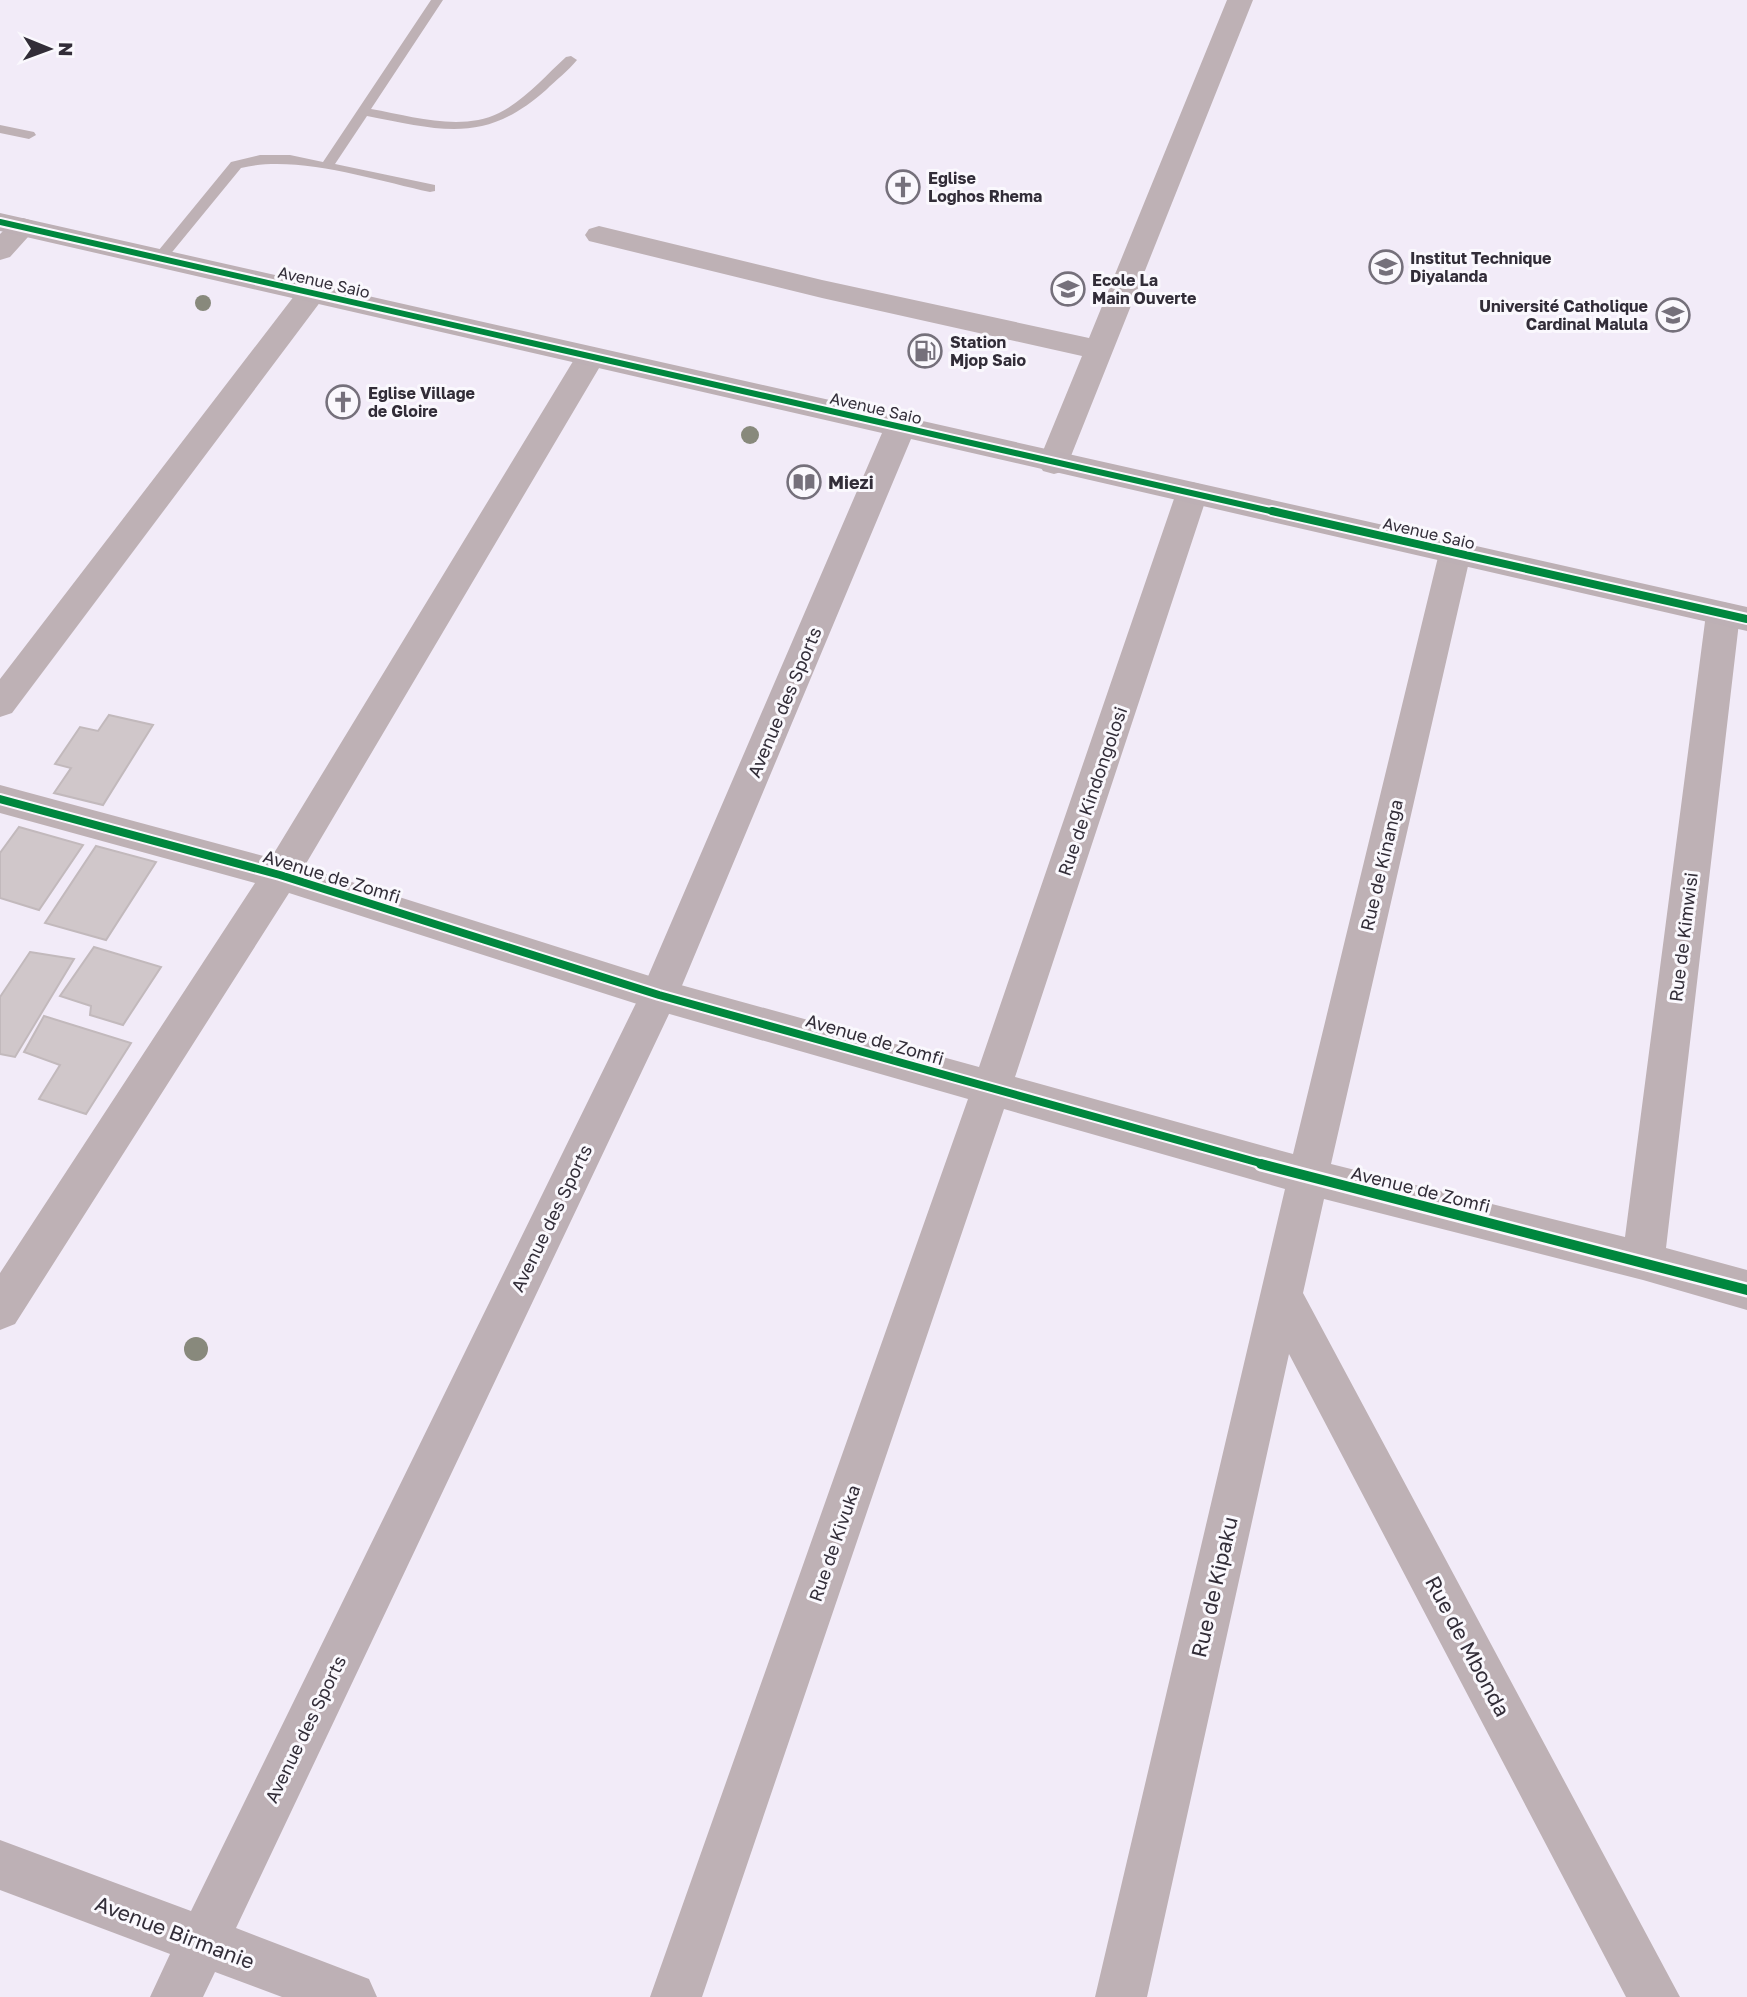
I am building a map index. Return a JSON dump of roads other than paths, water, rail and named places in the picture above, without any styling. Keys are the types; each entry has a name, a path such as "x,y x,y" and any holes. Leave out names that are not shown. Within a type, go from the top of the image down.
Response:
{"street":[{"path":"1054,463 1240,0"},
{"path":"0,251 11,225"},
{"name":"Avenue Saio","path":"11,225 1735,617"},
{"path":"599,235 822,289 1100,350"},
{"path":"0,704 311,294"},
{"path":"0,1310 280,876 590,358"},
{"name":"Avenue des Sports","path":"176,1997 659,995 901,428"},
{"name":"Rue de Kindongolosi","path":"992,1088 1192,494"},
{"name":"Rue de Kinanga","path":"1308,1177 1455,553"},
{"name":"Rue de Kimwisi","path":"1643,1261 1735,617"},
{"name":"Avenue de Zomfi","path":"0,799 280,876 659,995 1308,1177 1643,1261 1747,1290"},
{"name":"Rue de Kivuka","path":"676,1997 992,1088"},
{"name":"Rue de Kipaku","path":"1121,1997 1308,1177"},
{"name":"Rue de Mbonda","path":"1281,1295 1654,1997"},
{"name":"Avenue Birmanie","path":"0,1865 351,1997"}],"lane":[{"path":"326,167 437,0"},
{"path":"363,111 447,125 482,124 506,115 571,60"},
{"path":"0,129 29,135"},
{"path":"159,259 236,165 260,159 290,159 430,188"}],"place":[{"name":"Eglise Loghos Rhema","path":"903,187"},
{"name":"Institut Technique Diyalanda","path":"1386,267"},
{"name":"Ecole La Main Ouverte","path":"1068,289"},
{"name":"Université Catholique Cardinal Malula","path":"1673,315"},
{"name":"Station Mjop Saio","path":"925,351"},
{"name":"Eglise Village de Gloire","path":"343,402"},
{"name":"Miezi","path":"804,482"}]}
